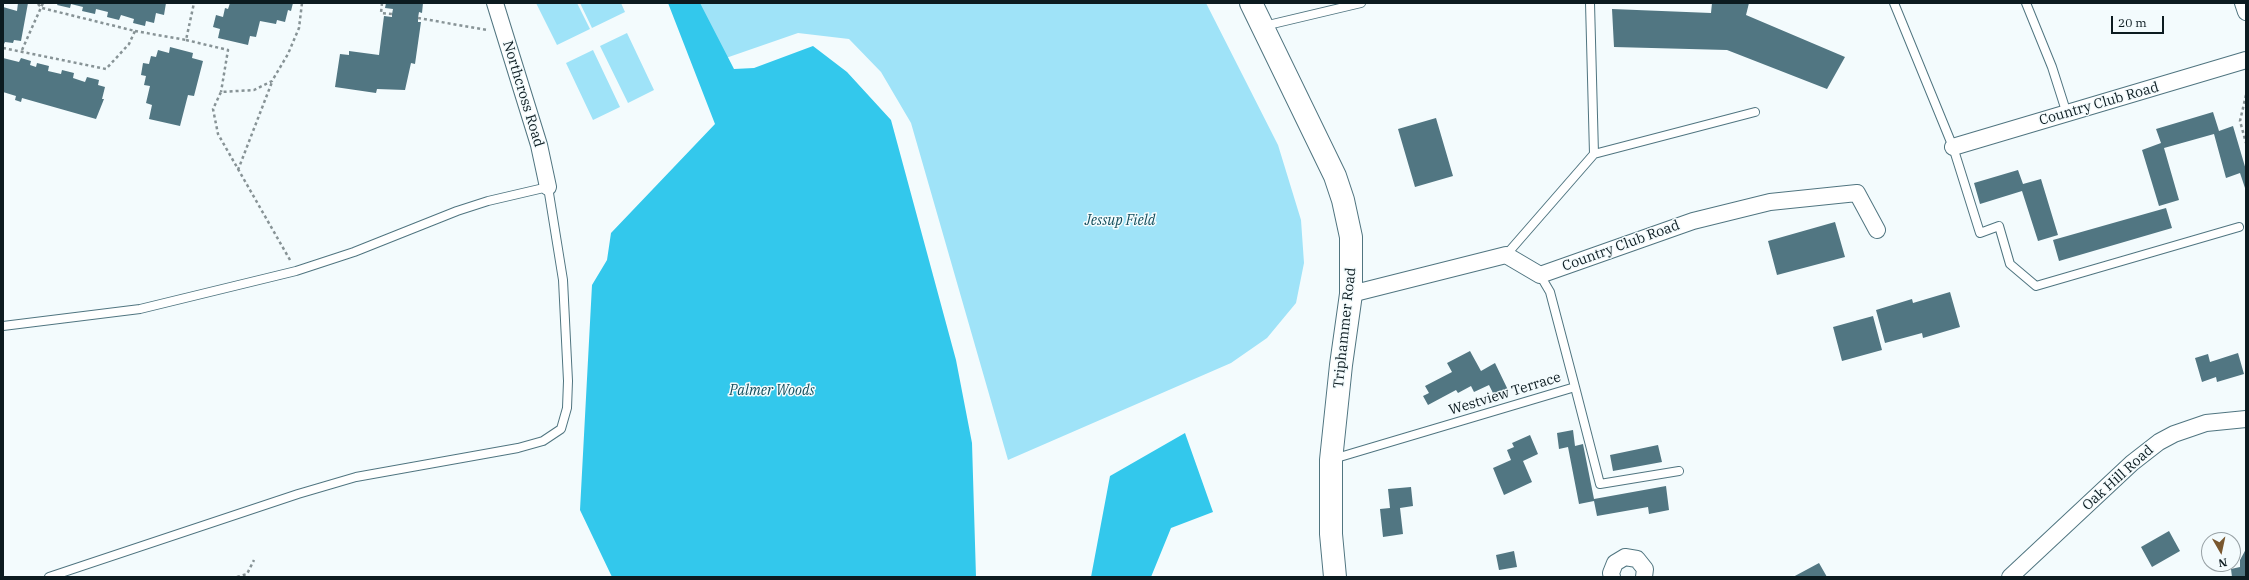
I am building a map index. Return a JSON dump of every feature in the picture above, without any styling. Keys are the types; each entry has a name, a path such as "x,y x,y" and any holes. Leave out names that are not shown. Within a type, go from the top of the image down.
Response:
{"street":[{"name":"Northcross Road","path":"495,3 540,145 548,187"},
{"name":"Triphammer Road","path":"1251,3 1322,148 1343,200 1352,253 1351,294 1341,365 1331,460 1331,534 1335,577"},
{"path":"2243,3 2246,12"},
{"name":"Country Club Road","path":"1953,147 2246,60"},
{"name":"Country Club Road","path":"1540,275 1693,221 1770,202 1857,193 1877,230"},
{"path":"1351,294 1506,255 1540,275"},
{"name":"Oak Hill Road","path":"2010,577 2132,463 2159,442 2174,434 2206,423 2246,419"},
{"path":"1612,577 1611,573 1615,563 1625,557 1637,559 1645,569 1644,577"}],"lane":[{"path":"1263,26 1361,3"},
{"path":"1590,3 1594,154"},
{"path":"1894,3 1953,147 1980,233 1999,226 2010,264 2036,286 2239,227"},
{"path":"2026,3 2052,67 2067,114"},
{"path":"1506,255 1594,154 1754,112"},
{"path":"3,326 140,309 296,271 354,252 457,211 488,201 548,187 563,280 568,381 567,408 560,429 543,441 518,448 412,466 335,484 49,577"},
{"name":"Westview Terrace","path":"1331,460 1575,387 1550,292 1540,275"},
{"path":"1575,387 1600,484 1679,471"}],"path":[{"path":"37,3 42,8 228,50 221,92 213,109 218,134 296,271"},
{"path":"22,50 43,3"},
{"path":"186,40 194,3"},
{"path":"238,170 272,81 288,54 299,28 302,3"},
{"path":"382,3 381,13 392,14"},
{"path":"418,18 504,32"},
{"path":"3,48 22,50 106,69 129,44 135,30"},
{"path":"221,92 254,90 272,81"},
{"path":"2246,95 2240,121 2246,143"},
{"path":"237,577 247,574 254,560"}],"green space":[{"path":"536,3 577,3 590,29 557,45"},
{"path":"580,3 621,3 625,12 592,28"},
{"name":"Palmer Woods","path":"668,3 700,3 734,69 754,68 813,46 847,72 891,120 956,360 972,443 976,577 612,577 580,510 592,285 607,260 611,233 715,124"},
{"name":"Jessup Field","path":"694,3 1206,3 1278,145 1301,220 1304,263 1296,303 1267,338 1231,363 1008,460 911,123 881,72 849,39 798,33 723,59"},
{"path":"627,33 654,90 628,103 600,46"},
{"path":"593,50 620,107 593,120 566,63"},
{"path":"1185,433 1213,512 1171,528 1151,577 1091,577 1110,476"}],"building":[{"path":"18,3 28,3 21,41 14,40 13,43 5,42 3,46 3,7 17,11"},
{"path":"58,3 166,3 164,15 156,13 154,23 146,21 145,26 133,23 134,19 121,15 119,20 107,17 108,12 96,9 95,14 82,11 83,7 71,4 70,8 57,5"},
{"path":"230,3 293,3 291,11 288,10 285,22 277,20 276,24 260,21 256,37 250,36 248,45 218,38 220,29 213,27 216,15 223,17 225,8 228,9"},
{"path":"386,3 423,3 422,13 419,12 418,18 418,22 421,22 415,64 411,63 405,90 377,89 376,93 335,87 340,54 349,55 349,51 379,55 384,16 392,17 393,9 385,8"},
{"path":"1712,3 1749,3 1746,15 1845,57 1827,89 1727,50 1614,47 1612,9 1711,13"},
{"path":"170,47 193,53 192,58 203,61 194,96 188,95 180,126 149,119 152,105 146,103 150,86 144,85 146,76 141,75 143,63 149,64 151,56 156,57 158,50 169,53"},
{"path":"3,58 19,62 21,58 31,61 30,65 36,67 37,63 49,66 48,71 61,74 62,70 74,73 73,78 85,82 87,77 99,80 98,85 105,87 102,99 104,99 96,119 22,98 21,102 15,100 16,96 3,92"},
{"path":"2213,112 2219,131 2233,126 2246,170 2246,191 2240,173 2226,178 2214,134 2164,148 2179,200 2159,206 2142,150 2161,143 2156,129"},
{"path":"1436,118 1453,176 1415,187 1398,129"},
{"path":"2018,170 2023,184 2041,179 2058,235 2038,241 2022,191 1980,204 1974,183"},
{"path":"2166,208 2172,228 2059,261 2053,240"},
{"path":"1835,222 1845,257 1777,275 1768,241"},
{"path":"1950,292 1960,327 1923,338 1922,333 1885,343 1876,310 1912,299 1913,303"},
{"path":"1873,316 1882,350 1842,361 1833,327"},
{"path":"1470,351 1481,371 1495,363 1508,390 1495,397 1489,385 1474,392 1471,386 1458,393 1456,390 1428,405 1423,396 1429,393 1425,386 1452,372 1447,363"},
{"path":"2238,353 2244,374 2217,382 2216,377 2202,382 2195,358 2208,354 2210,362"},
{"path":"1573,430 1575,446 1583,444 1594,499 1666,486 1669,510 1649,514 1648,507 1597,516 1594,501 1579,504 1568,447 1559,449 1557,433"},
{"path":"1530,435 1538,454 1523,461 1532,482 1504,495 1493,468 1511,460 1507,450 1514,447 1512,443"},
{"path":"1658,445 1662,462 1613,471 1610,455"},
{"path":"1411,487 1413,506 1400,508 1403,534 1383,537 1380,509 1390,508 1388,489"},
{"path":"2169,531 2180,551 2152,567 2141,547"},
{"path":"2246,549 2246,577 2232,577 2231,572 2241,572 2241,558"},
{"path":"1514,551 1517,567 1499,570 1496,555"},
{"path":"1819,563 1827,577 1793,577"}]}
